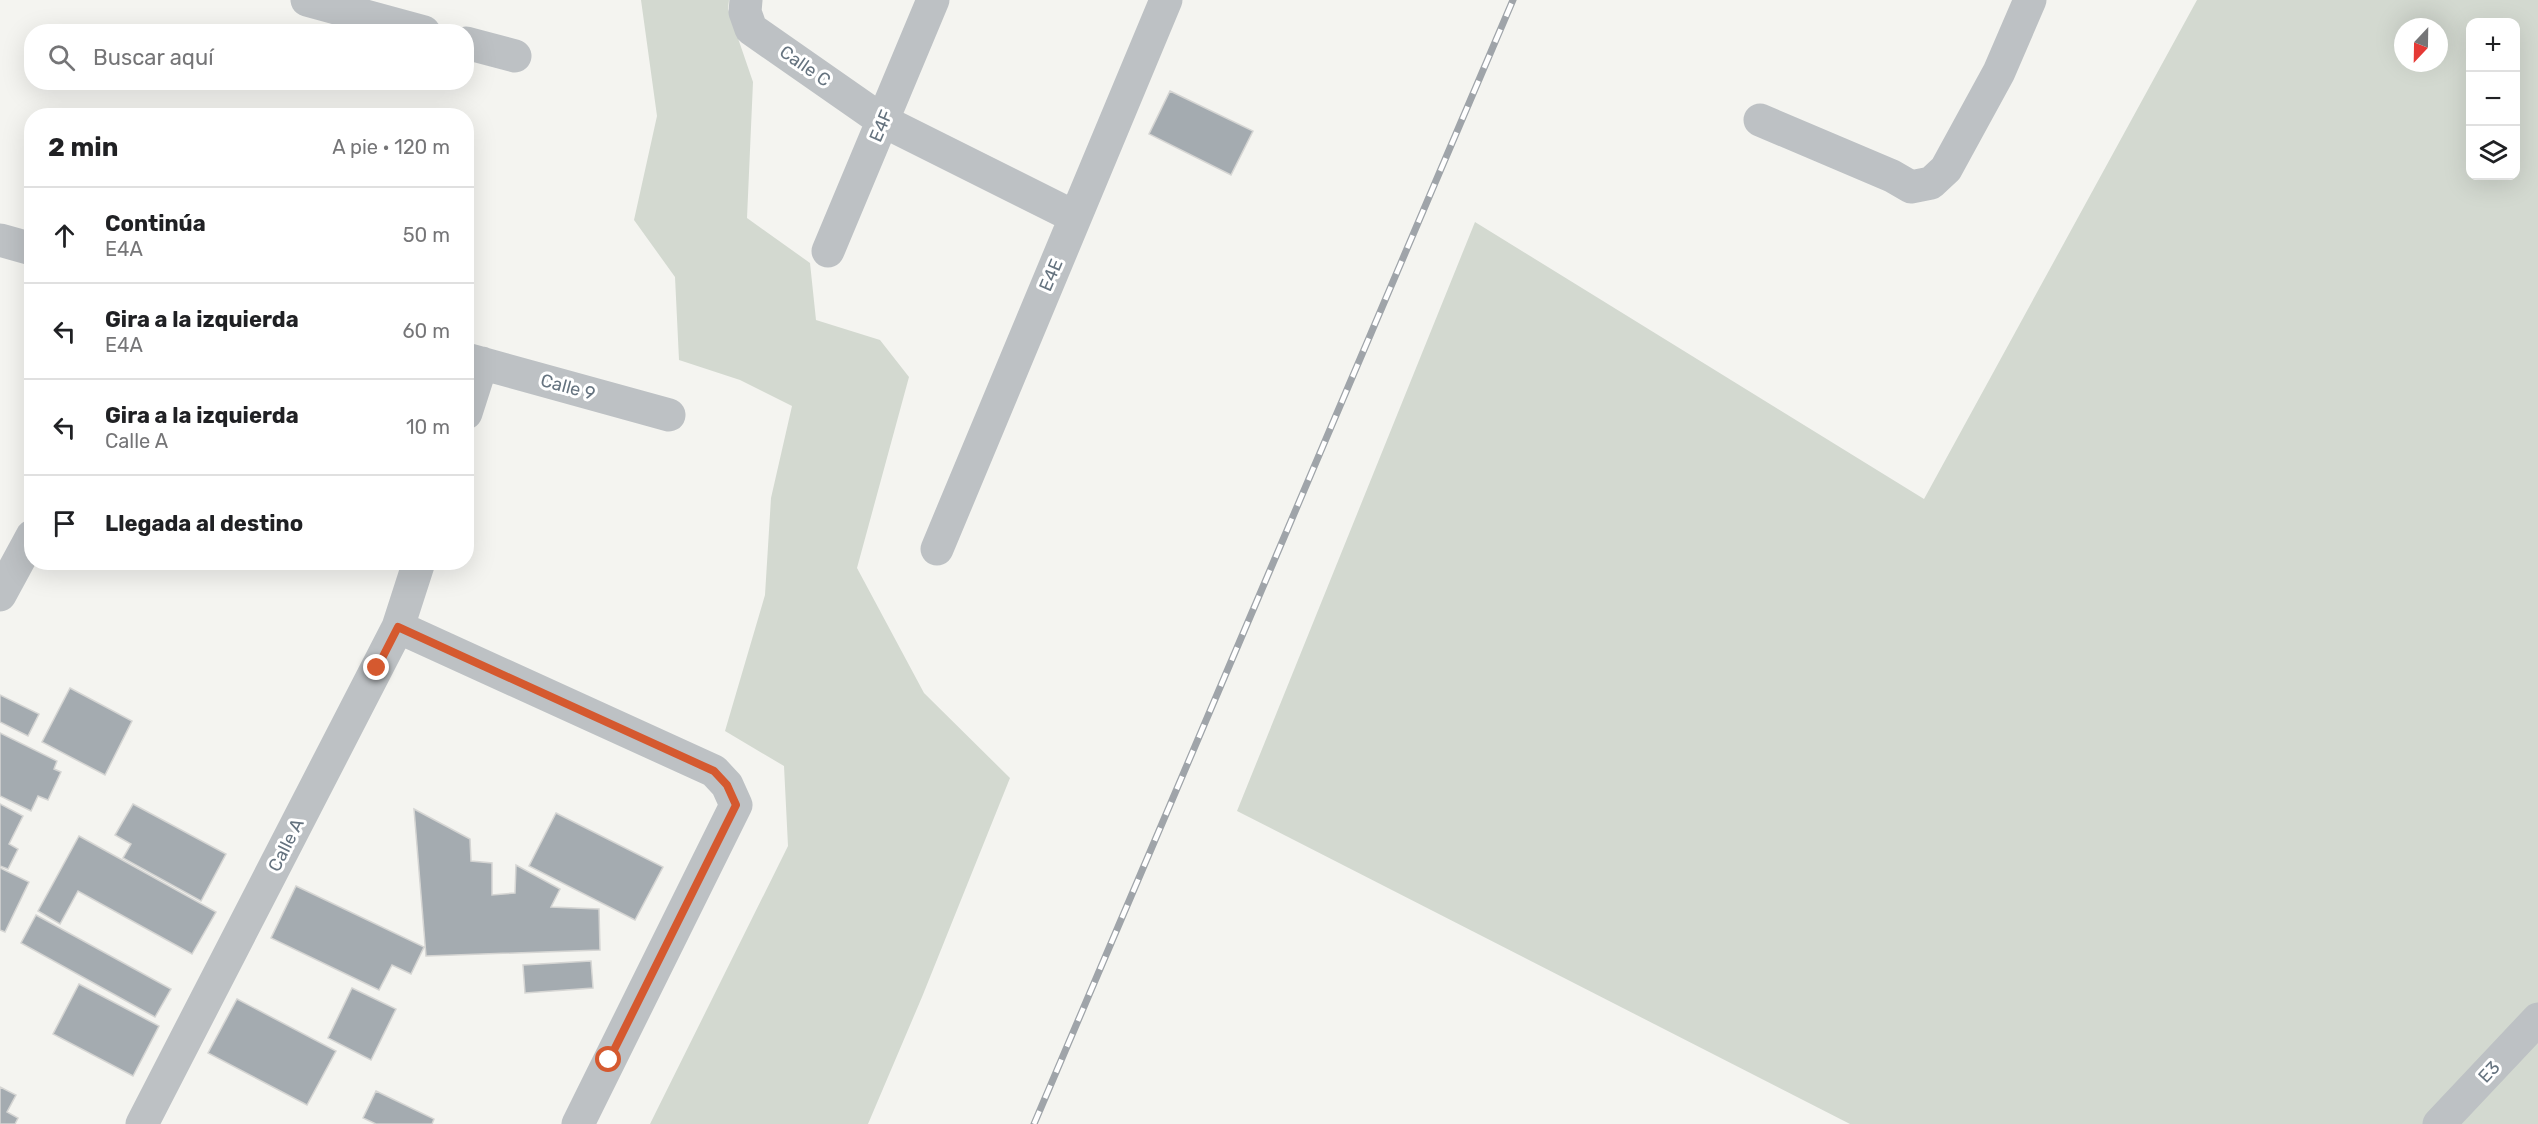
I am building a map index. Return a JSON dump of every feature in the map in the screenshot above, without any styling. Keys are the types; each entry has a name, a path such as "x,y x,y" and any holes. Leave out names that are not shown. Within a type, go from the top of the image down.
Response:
{"street":[{"path":"308,0 395,24"},
{"name":"Calle C","path":"746,0 745,12 751,29 883,121 1075,217"},
{"name":"E4F","path":"828,251 933,0"},
{"name":"E4E","path":"937,549 1166,0"},
{"path":"1760,120 1892,176 1911,187 1931,183 1946,169 1999,72 2030,0"},
{"path":"474,45 515,56"},
{"path":"0,240 24,247"},
{"name":"Calle 9","path":"474,361 669,415"},
{"path":"0,595 24,551"},
{"name":"Calle A","path":"142,1124 398,627 416,570"},
{"path":"398,627 714,771 727,785 736,805 578,1124"},
{"name":"E3","path":"2439,1124 2538,1019"}],"shaded area":[{"path":"641,0 729,0 728,9 753,82 747,218 810,263 816,320 880,340 909,377 857,568 924,693 1010,778 868,1124 650,1124 788,846 784,766 725,731 765,595 771,498 792,406 740,380 679,360 675,277 634,220 657,116"},
{"path":"2197,0 2538,0 2538,1124 1850,1124 1237,811 1475,222 1924,499"}],"building":[{"path":"1170,91 1253,131 1231,175 1149,134"},
{"path":"70,688 132,721 105,775 42,742"},
{"path":"0,695 39,714 28,736 0,722"},
{"path":"0,733 57,761 54,769 61,772 48,800 38,796 31,811 0,796"},
{"path":"0,804 23,816 9,844 18,849 8,869 0,866"},
{"path":"133,804 226,854 201,901 123,858 131,844 115,835"},
{"path":"414,809 470,839 471,861 492,863 492,895 515,893 516,865 560,889 551,907 599,909 600,950 426,956"},
{"path":"556,813 663,867 635,920 529,866"},
{"path":"79,836 216,912 192,954 78,891 60,924 38,911"},
{"path":"0,868 29,882 5,932 0,930"},
{"path":"296,886 424,947 411,974 392,965 379,990 271,938"},
{"path":"36,915 171,989 155,1017 21,943"},
{"path":"591,961 593,988 525,993 523,965"},
{"path":"79,984 159,1026 133,1076 53,1034"},
{"path":"352,988 396,1009 371,1060 328,1038"},
{"path":"237,999 336,1051 307,1105 208,1053"},
{"path":"0,1087 16,1095 7,1112 18,1118 15,1124 0,1124"},
{"path":"376,1091 434,1119 432,1124 376,1124 363,1118"}],"railway":[{"path":"1034,1124 1513,0"}],"route":[{"path":"377,668 398,627 714,771 727,785 736,805 609,1060"}]}
